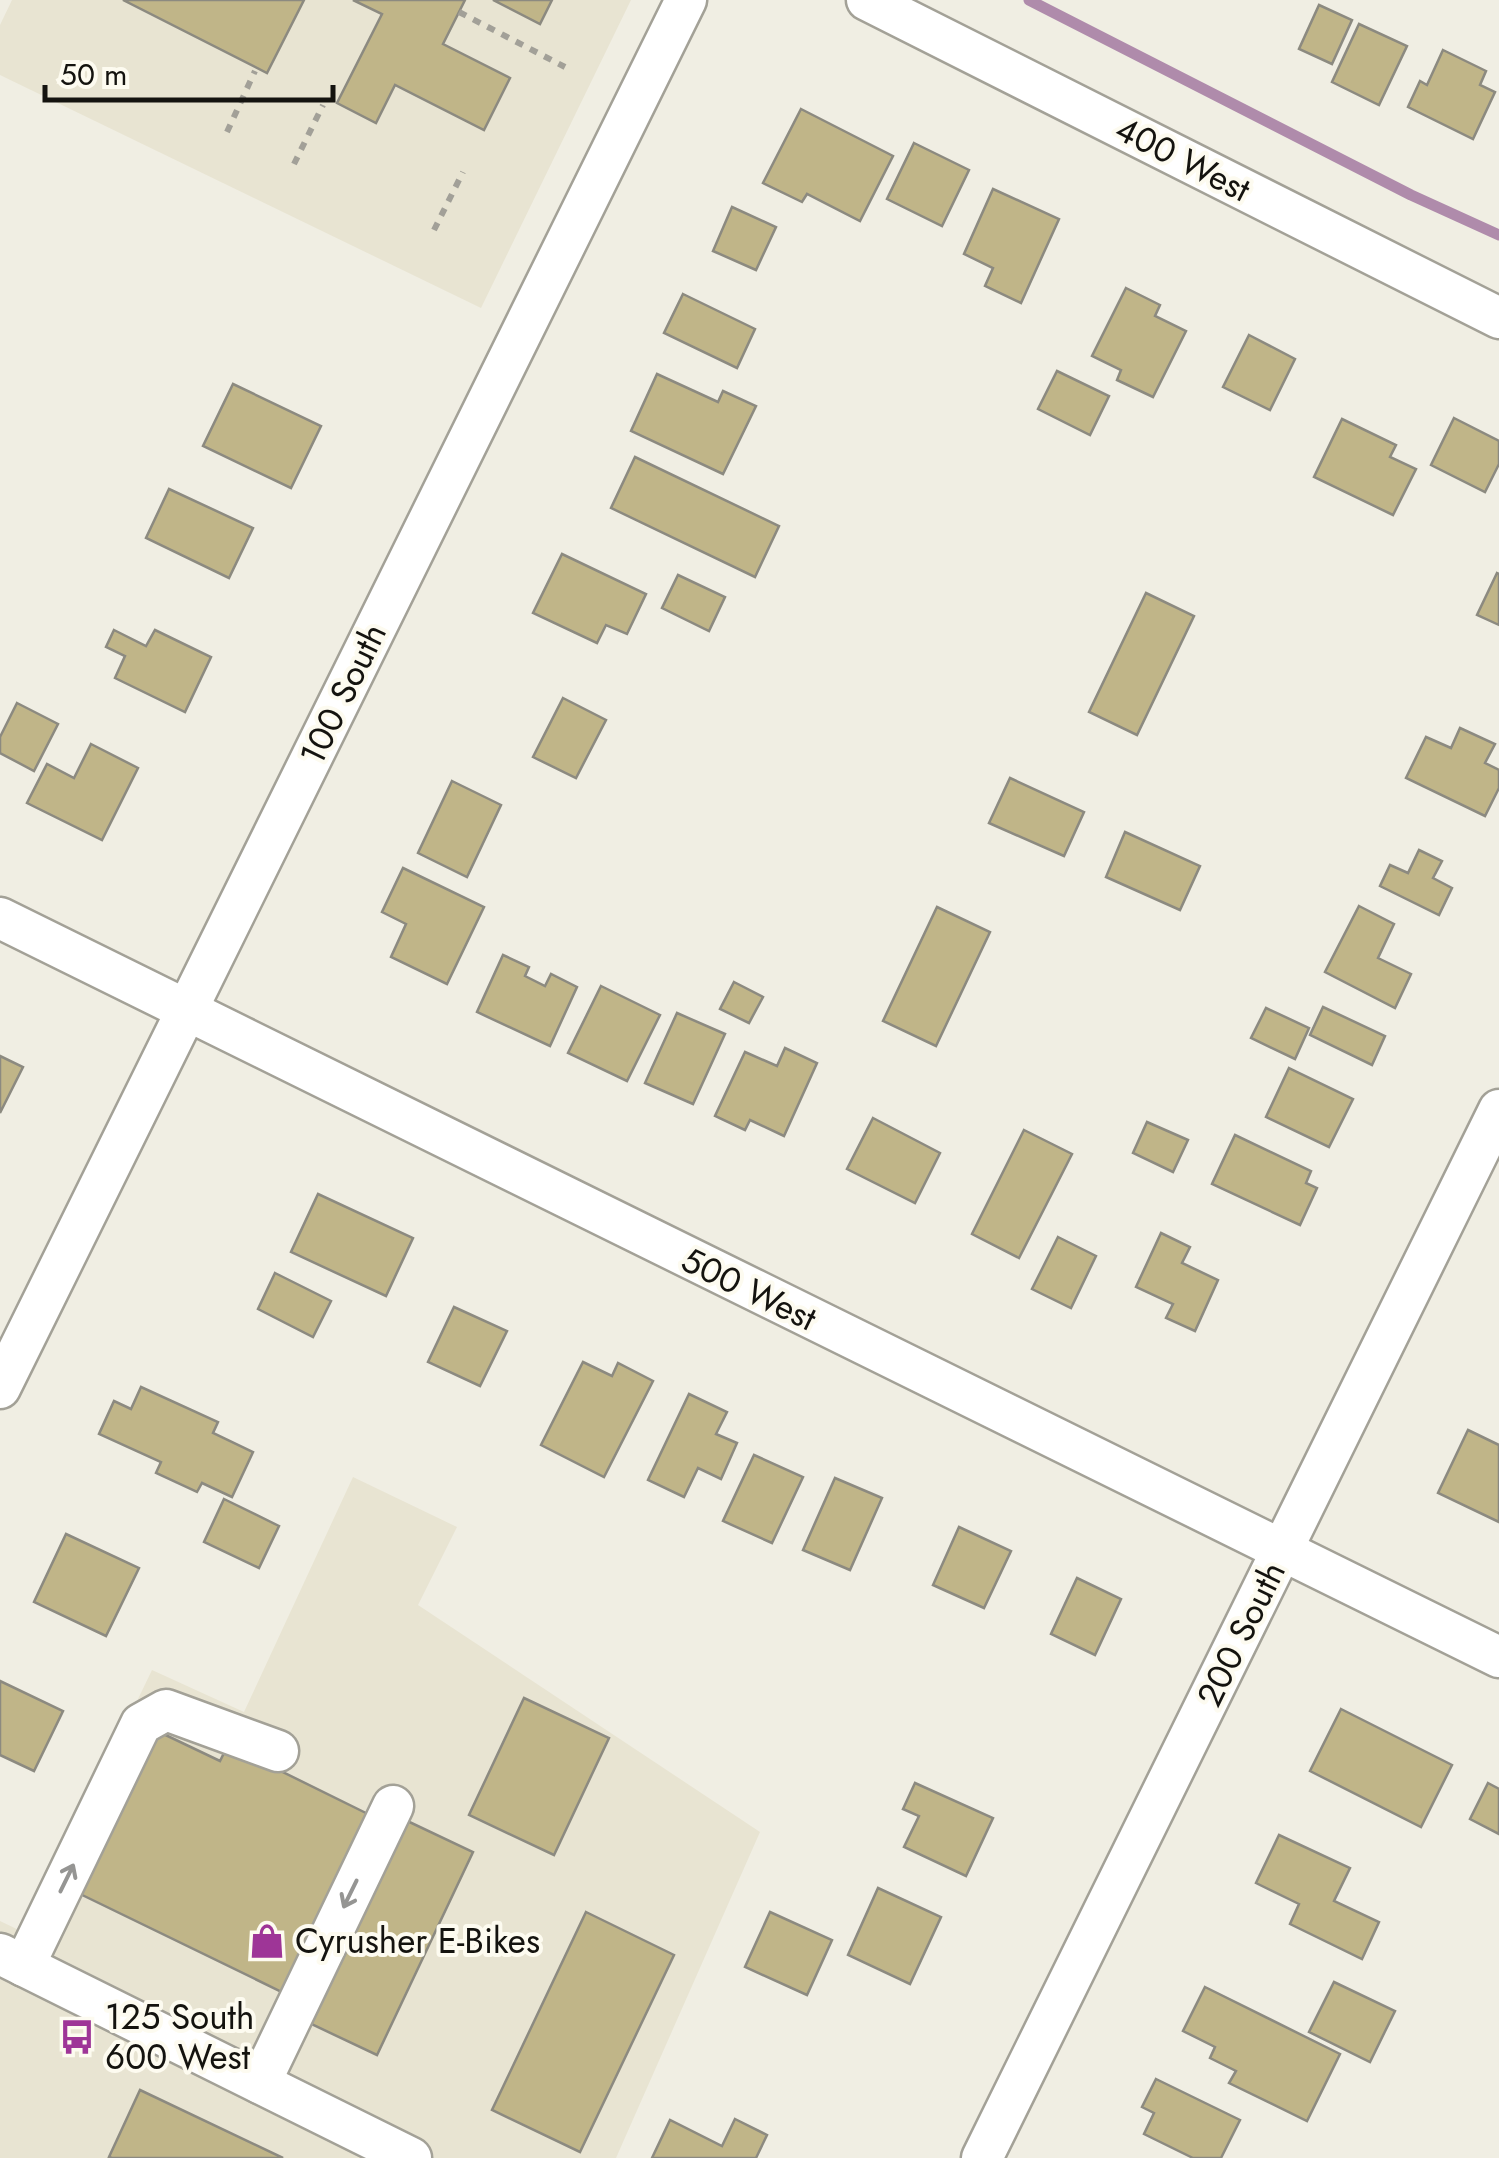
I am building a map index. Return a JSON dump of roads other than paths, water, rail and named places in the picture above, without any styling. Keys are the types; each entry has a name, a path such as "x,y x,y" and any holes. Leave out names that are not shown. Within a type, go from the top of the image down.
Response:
{"street":[{"name":"100 South","path":"0,1388 686,0"},
{"name":"400 West","path":"867,0 1499,318"},
{"name":"500 West","path":"0,918 1499,1658"},
{"name":"200 South","path":"982,2158 1499,1110"},
{"path":"278,1751 166,1710 141,1724 12,1960 411,2158"},
{"path":"260,2083 393,1806"}],"waterway":[{"path":"1029,0 1411,195 1499,235"}],"place":[{"name":"Cyrusher E-Bikes","path":"267,1941"},
{"name":"125 South 600 West","path":"77,2037"}]}
